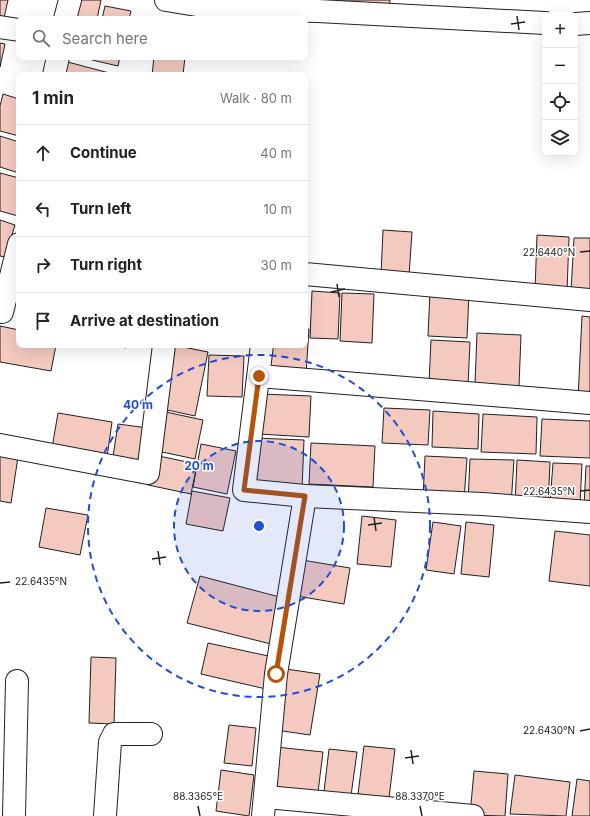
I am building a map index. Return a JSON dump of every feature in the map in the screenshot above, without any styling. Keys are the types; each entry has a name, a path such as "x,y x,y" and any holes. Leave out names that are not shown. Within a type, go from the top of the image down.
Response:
{"street":[{"path":"66,16 70,0"},
{"path":"166,0 221,9 325,12 542,23"},
{"path":"578,24 590,23"},
{"path":"0,27 16,30"},
{"path":"55,72 57,60"},
{"path":"2,312 16,256"},
{"path":"308,274 590,300"},
{"path":"0,445 148,473 164,348"},
{"path":"262,348 244,490 305,496 482,504 590,512"},
{"path":"259,376 590,403"},
{"path":"305,496 276,674 264,806 473,816"},
{"path":"14,816 17,681"},
{"path":"106,816 110,742 114,734 151,734"}],"building":[{"path":"0,0 8,0 2,27 0,26"},
{"path":"74,0 101,0 98,16 71,16"},
{"path":"327,0 390,0 389,12 326,5"},
{"path":"105,6 131,11 130,16 103,16"},
{"path":"0,43 5,44 0,67"},
{"path":"92,60 119,60 118,66"},
{"path":"154,60 185,60 183,72 152,72"},
{"path":"64,61 105,72 61,72"},
{"path":"3,94 16,98 16,135 0,131 0,106"},
{"path":"0,136 16,141 16,172 0,167"},
{"path":"0,173 16,177 16,215 0,211"},
{"path":"0,220 15,225 5,257 0,256"},
{"path":"383,230 412,232 409,276 381,275"},
{"path":"537,235 569,237 567,292 535,291"},
{"path":"574,238 590,238 590,292 571,291"},
{"path":"312,291 340,293 338,339 310,338"},
{"path":"430,291 469,293 467,338 428,336"},
{"path":"342,293 374,294 372,343 340,341"},
{"path":"582,316 590,317 590,400 578,399"},
{"path":"0,326 16,329 16,348 55,348 51,371 0,362"},
{"path":"477,333 521,335 519,386 475,384"},
{"path":"431,340 470,342 468,385 429,383"},
{"path":"172,348 188,348 208,352 195,416 158,408"},
{"path":"267,348 308,348 306,374 266,371"},
{"path":"209,355 244,356 242,397 207,396"},
{"path":"261,394 311,396 309,437 259,434"},
{"path":"384,408 430,410 428,445 382,443"},
{"path":"161,411 203,420 195,459 153,450"},
{"path":"433,411 479,414 478,449 432,447"},
{"path":"58,413 112,422 107,457 52,448"},
{"path":"483,414 537,417 536,454 481,452"},
{"path":"542,419 590,421 590,458 540,456"},
{"path":"118,424 148,428 142,467 112,463"},
{"path":"255,438 304,440 302,489 252,486"},
{"path":"311,443 375,446 373,487 309,484"},
{"path":"201,444 236,451 227,494 193,487"},
{"path":"0,454 18,457 11,503 0,501"},
{"path":"154,455 197,464 191,494 148,485"},
{"path":"425,456 467,458 464,500 423,498"},
{"path":"470,459 514,460 511,505 468,502"},
{"path":"517,460 550,462 548,506 515,505"},
{"path":"553,463 582,464 580,504 550,502"},
{"path":"586,466 590,466 590,507 584,507"},
{"path":"192,491 230,498 223,531 186,524"},
{"path":"46,508 88,515 80,555 39,547"},
{"path":"362,516 396,520 391,567 357,564"},
{"path":"433,522 461,526 454,574 426,570"},
{"path":"466,522 494,525 489,577 461,574"},
{"path":"555,531 590,535 590,586 549,581"},
{"path":"302,560 350,568 344,604 297,596"},
{"path":"200,576 287,599 275,645 187,623"},
{"path":"208,643 273,657 266,689 201,674"},
{"path":"91,657 116,658 114,724 89,723"},
{"path":"286,669 320,674 310,735 276,730"},
{"path":"229,725 256,728 252,766 224,763"},
{"path":"364,746 395,749 388,806 357,802"},
{"path":"276,747 323,752 318,792 272,787"},
{"path":"329,749 357,752 350,803 323,800"},
{"path":"221,770 254,775 249,816 216,811"},
{"path":"474,771 508,774 505,816 470,815"},
{"path":"515,775 570,782 566,816 510,814"},
{"path":"577,779 590,781 590,816 572,816"}],"route":[{"path":"259,376 244,490 305,496 276,674"}]}
